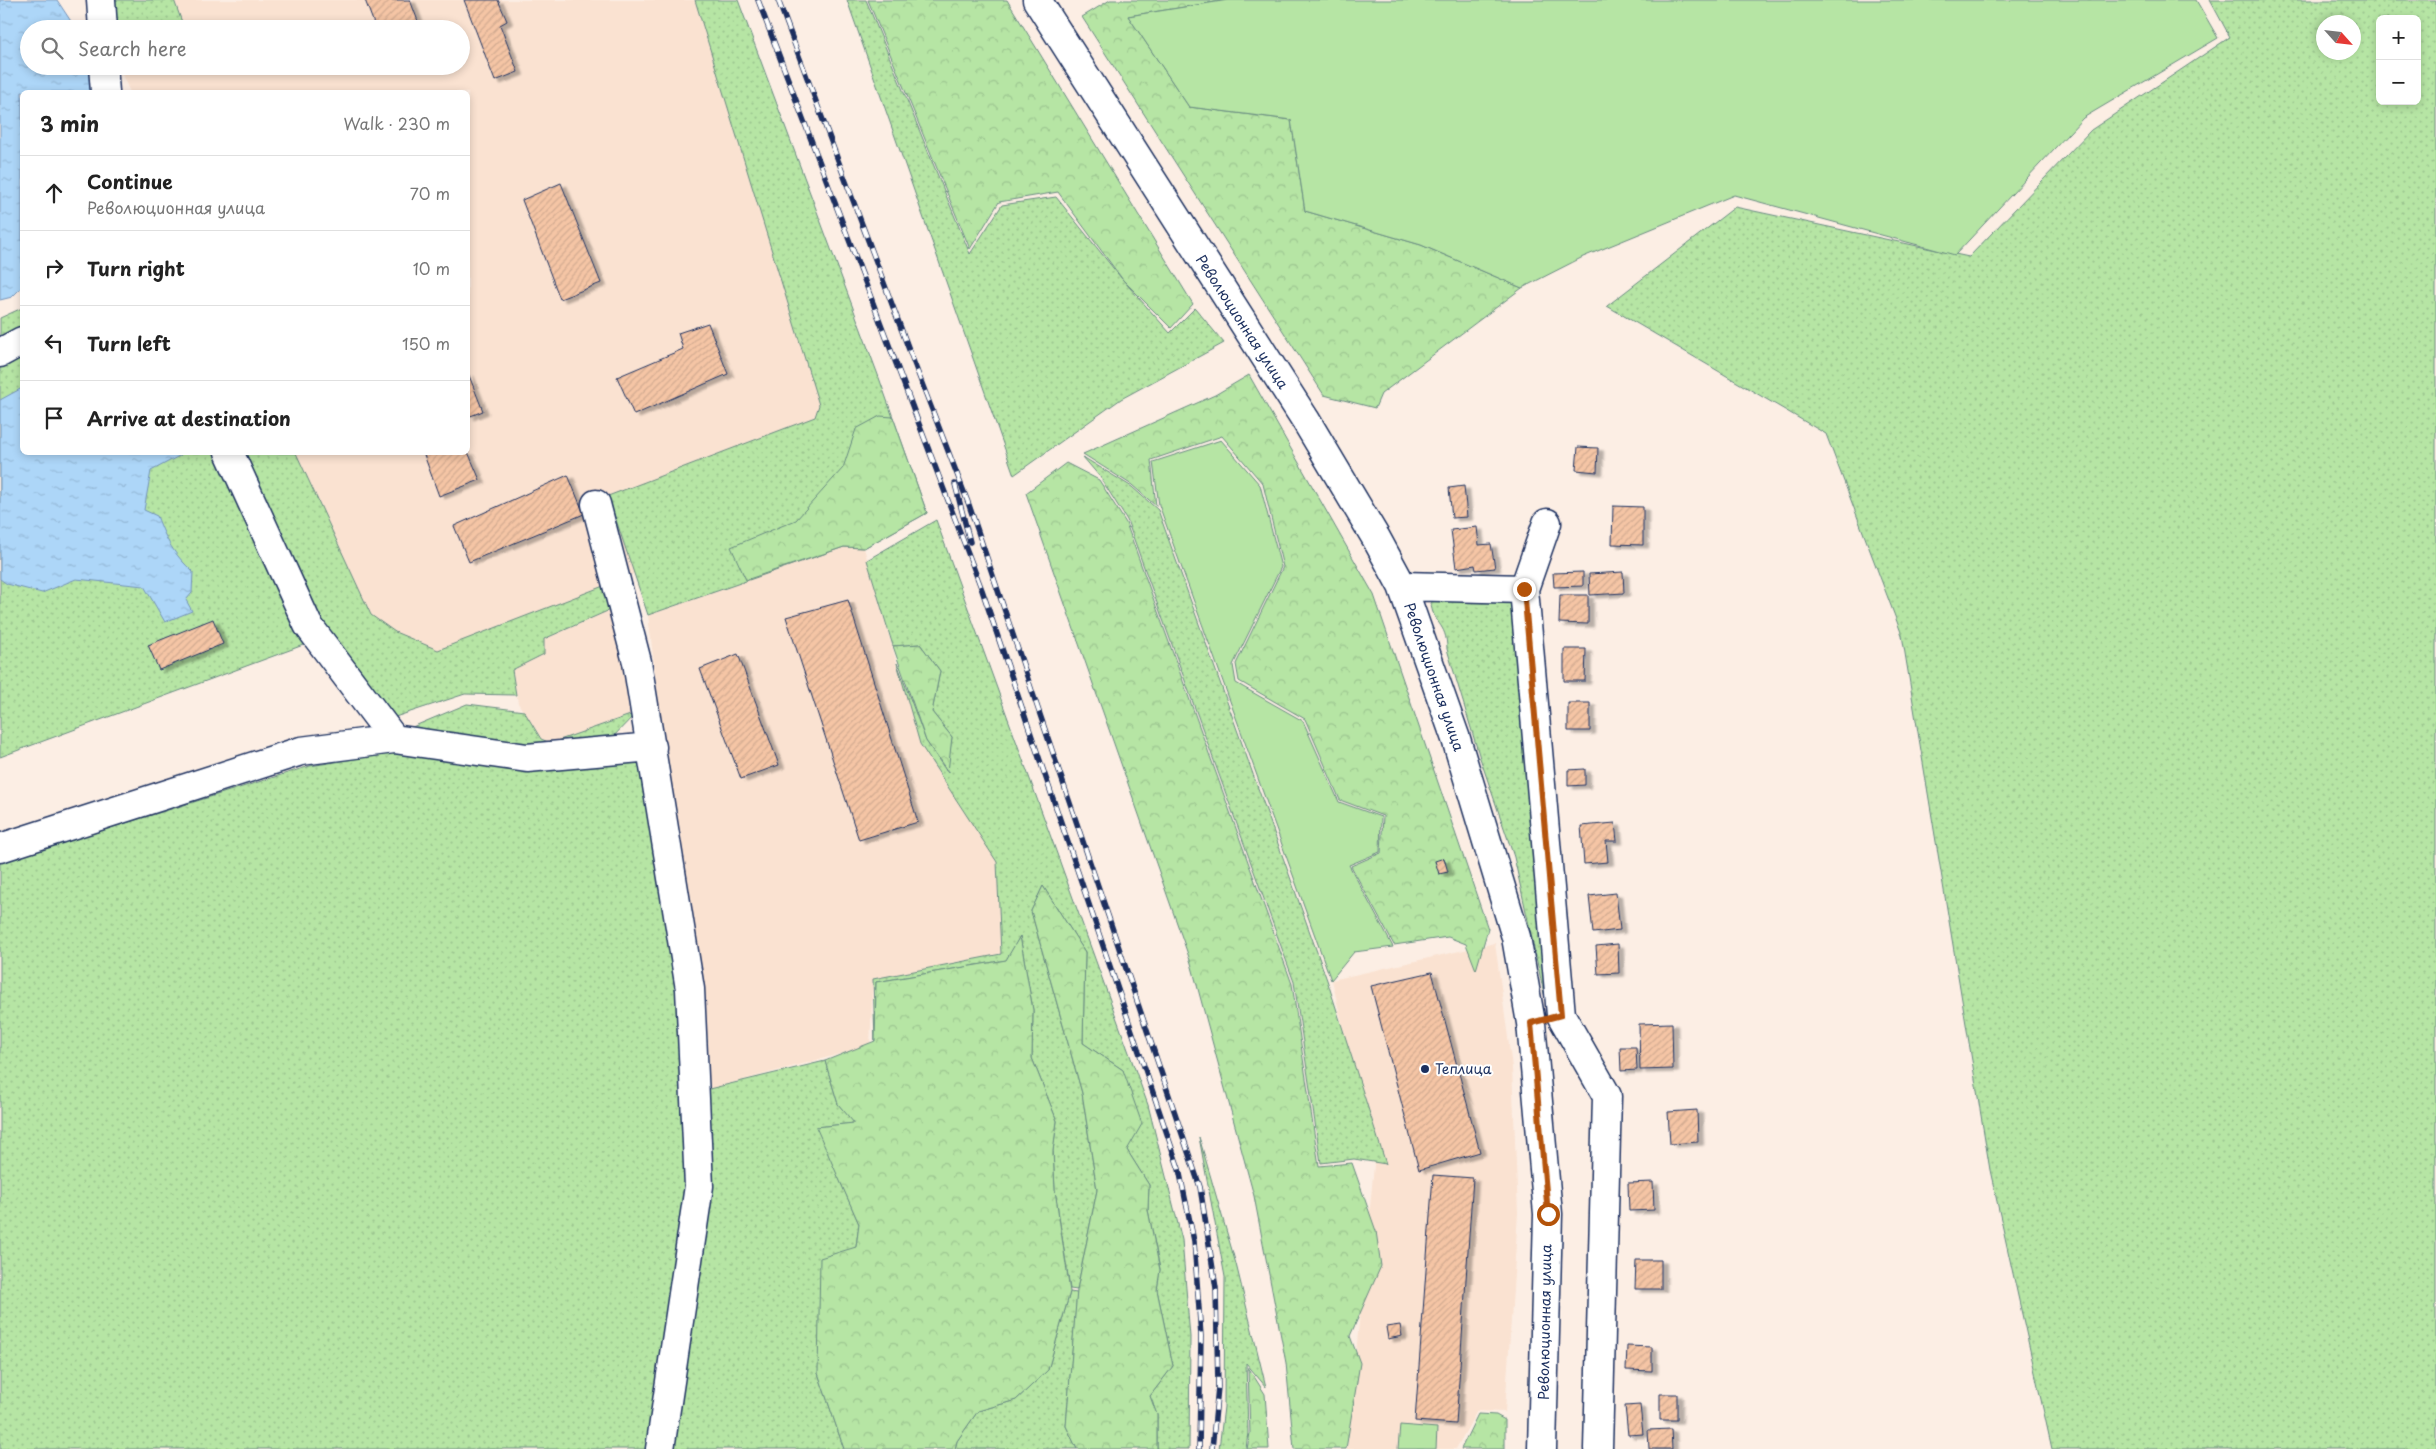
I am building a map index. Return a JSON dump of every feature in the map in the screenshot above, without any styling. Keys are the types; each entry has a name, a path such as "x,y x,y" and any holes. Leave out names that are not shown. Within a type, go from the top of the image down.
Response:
{"street":[{"path":"101,0 102,20"},
{"name":"Революционная улица","path":"1037,0 1305,419 1376,538 1402,586 1456,739 1516,937 1531,1023 1548,1214 1542,1449"},
{"path":"104,75 105,90"},
{"path":"0,353 20,342"},
{"path":"230,455 308,625 394,739"},
{"path":"596,504 637,662 690,989 699,1186 660,1449"},
{"path":"1547,523 1524,589 1561,1015 1607,1096 1598,1449"},
{"path":"1402,586 1524,589"},
{"path":"0,848 301,751 394,739 527,758 652,747"},
{"path":"1531,1023 1561,1015"}],"shaded area":[{"path":"165,0 714,0 877,474 424,660 368,625 292,455 470,455 470,90 129,90 122,75 470,75 470,20 159,20"},
{"path":"844,547 864,548 920,744 997,862 1001,954 873,979 870,1046 709,1089 708,1038 684,909 648,615"},
{"path":"612,609 636,713 551,743 541,739 518,703 512,670 543,654 544,639"},
{"path":"1495,943 1512,1067 1518,1213 1505,1412 1477,1411 1456,1449 1347,1449 1374,1165 1332,980"}],"green space":[{"path":"107,0 174,0 181,20 108,20"},
{"path":"695,0 738,0 878,375 927,513 864,548 844,547 648,615 608,496 815,417 819,405"},
{"path":"847,0 866,0 970,254 1002,205 1056,197 1122,279 1170,333 1195,308 1224,343 1121,399 1014,475"},
{"path":"868,0 1007,0 1193,304 1171,328 1123,280 1058,192 999,202 970,249"},
{"path":"1110,0 1228,0 1128,16 1189,107 1291,120 1305,211 1421,245 1522,288 1381,394 1375,408 1324,395 1082,17"},
{"path":"1228,0 2196,0 2218,38 2083,118 1955,255 1734,195 1583,257 1522,288 1421,245 1305,211 1291,120 1189,107 1128,16"},
{"path":"2210,0 2436,0 2436,1449 2052,1449 1990,1170 1902,635 1826,434 1607,306 1735,207 1969,257 2091,130 2230,37"},
{"path":"20,309 20,455 220,455 306,644 0,757 0,318"},
{"path":"1249,375 1374,595 1488,929 1476,970 1466,944 1448,937 1394,945 1351,866 1381,853 1383,816 1340,800 1305,719 1239,681 1236,664 1283,567 1263,484 1222,436 1151,460 1156,506 1132,485 1083,454 1215,395"},
{"path":"880,416 893,417 927,513 864,548 844,547 746,580 731,547 796,520 843,468 856,429"},
{"path":"1221,440 1260,485 1281,567 1233,665 1236,683 1303,721 1339,802 1381,817 1380,852 1349,865 1393,947 1354,952 1331,980 1159,505 1153,462"},
{"path":"238,455 297,455 371,615 395,632 438,650 606,585 612,609 544,639 544,654 512,670 516,695 465,694 392,718 315,618"},
{"path":"1083,457 1132,487 1158,510 1327,980 1386,1164 1354,1159 1321,1163 1294,982 1127,520 1100,477"},
{"path":"1066,463 1099,480 1126,523 1292,984 1319,1166 1352,1163 1376,1231 1381,1266 1350,1336 1360,1363 1346,1449 1294,1449 1286,1363 1254,1196 1191,963 1026,493"},
{"path":"936,520 1148,1105 1182,1240 1190,1337 1189,1449 1157,1449 1157,1415 1150,1396 1173,1366 1157,1290 1160,1269 1148,1210 1149,1185 1127,1150 1123,1070 1083,1043 1085,952 1043,886 1031,911 1082,1093 1097,1190 1077,1290 1070,1289 1055,1190 1053,1151 1057,1121 1032,1058 1033,1010 1020,936 1007,960 876,982 875,1041 873,979 1001,954 997,862 920,744 897,663 926,741 947,772 952,737 932,712 940,671 920,644 893,646 867,560"},
{"path":"1439,595 1517,596 1549,999 1545,998 1514,857 1480,758 1447,649 1445,633 1432,609 1431,602"},
{"path":"920,644 940,671 932,712 952,737 948,772 926,741 893,646"},
{"path":"467,704 524,711 541,739 551,743 636,713 609,741 578,748 398,733"},
{"path":"404,751 642,762 679,994 687,1184 647,1449 0,1449 0,862 310,766"},
{"path":"1043,886 1085,952 1083,1043 1123,1070 1142,1124 1127,1150 1149,1185 1148,1210 1160,1270 1157,1290 1173,1366 1150,1396 1157,1415 1157,1449 1077,1449 1066,1426 1077,1290 1097,1190 1082,1093 1031,911"},
{"path":"1020,936 1033,1010 1032,1058 1057,1121 1053,1151 1055,1190 1070,1292 1048,1370 1016,1400 978,1411 957,1441 955,1449 844,1449 818,1373 820,1258 856,1247 859,1224 816,1127 854,1123 838,1104 825,1061 875,1041 876,982 1006,960"},
{"path":"825,1061 838,1104 855,1123 817,1127 859,1224 856,1247 818,1373 844,1449 668,1449 706,1164 709,1089"},
{"path":"1199,1137 1236,1264 1266,1387 1246,1363 1248,1433 1246,1449 1219,1449 1224,1407 1225,1277"},
{"path":"1070,1292 1077,1293 1066,1426 1077,1449 955,1449 957,1441 978,1411 1016,1400 1048,1370"},
{"path":"1248,1367 1265,1394 1269,1449 1247,1449 1250,1433"},
{"path":"1478,1414 1496,1415 1505,1420 1505,1449 1461,1449"},
{"path":"1400,1425 1437,1428 1436,1449 1398,1449"}],"water":[{"path":"0,0 57,0 70,20 20,20 20,75 93,75 96,90 20,90 20,289 12,297 0,300"},
{"path":"20,389 20,455 181,455 151,471 144,510 157,516 171,547 193,572 192,593 186,600 192,611 165,622 144,586 76,579 42,593 7,584 0,579 0,400"}],"building":[{"path":"365,0 410,0 418,20 373,20"},
{"path":"464,0 498,0 507,21 500,25 518,72 495,81"},
{"path":"561,183 601,283 560,299 522,200"},
{"path":"708,323 728,374 634,415 617,377 683,349 678,333"},
{"path":"470,378 483,411 470,416"},
{"path":"1578,447 1598,448 1597,472 1576,470"},
{"path":"424,455 469,455 480,480 439,496"},
{"path":"568,475 584,514 469,562 454,526"},
{"path":"1464,486 1467,517 1452,518 1449,488"},
{"path":"1613,506 1643,507 1643,545 1612,544"},
{"path":"1477,527 1479,545 1491,544 1495,568 1476,570 1475,565 1456,568 1451,530"},
{"path":"1583,572 1583,586 1554,587 1553,573"},
{"path":"1623,572 1624,593 1590,595 1589,574"},
{"path":"1560,595 1588,595 1588,624 1559,623"},
{"path":"848,600 918,822 859,840 786,617"},
{"path":"213,619 223,644 159,670 148,645"},
{"path":"1564,649 1586,649 1585,681 1564,681"},
{"path":"738,654 779,765 741,779 700,669"},
{"path":"1568,703 1590,703 1590,731 1568,731"},
{"path":"1585,769 1585,785 1568,786 1568,770"},
{"path":"1615,823 1617,841 1606,841 1608,862 1584,864 1581,826"},
{"path":"1444,858 1448,872 1439,874 1435,861"},
{"path":"1616,893 1620,930 1593,933 1589,896"},
{"path":"1618,944 1619,973 1598,974 1596,946"},
{"name":"Теплица","path":"1432,972 1480,1152 1419,1170 1371,986"},
{"path":"1672,1023 1673,1069 1640,1070 1639,1024"},
{"path":"1620,1047 1636,1047 1637,1070 1621,1071"},
{"path":"1697,1110 1698,1142 1670,1144 1668,1112"},
{"path":"1433,1175 1473,1178 1456,1424 1415,1421"},
{"path":"1653,1182 1654,1210 1629,1211 1628,1183"},
{"path":"1636,1260 1661,1260 1661,1289 1635,1289"},
{"path":"1400,1325 1402,1336 1388,1339 1386,1327"},
{"path":"1627,1346 1652,1347 1652,1371 1626,1370"},
{"path":"1660,1394 1677,1394 1677,1420 1660,1420"},
{"path":"1640,1405 1643,1434 1628,1435 1625,1406"},
{"path":"1671,1429 1672,1449 1649,1449 1648,1430"}],"railway":[{"path":"758,0 982,590 1179,1169 1194,1241 1201,1336 1199,1449"},
{"path":"778,0 969,505 1200,1187 1216,1288 1218,1387 1212,1449"},
{"path":"955,484 970,542"}],"place":[{"name":"Теплица","path":"1425,1069"}],"route":[{"path":"1524,589 1561,1015 1531,1023 1548,1214"}]}
